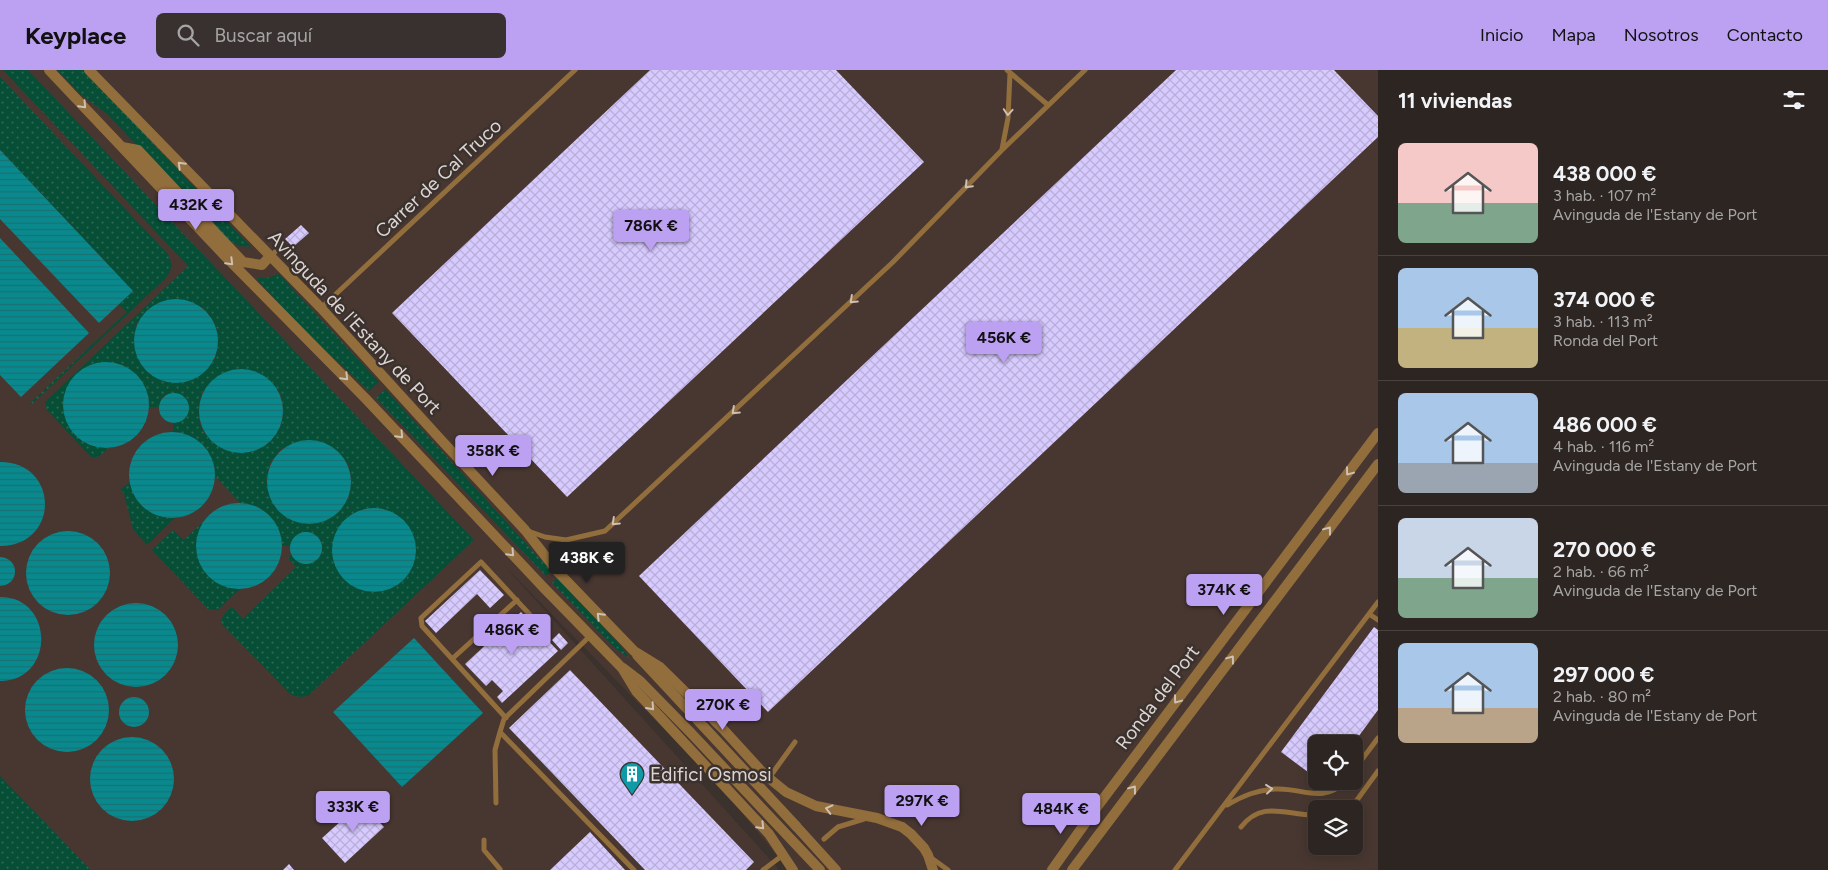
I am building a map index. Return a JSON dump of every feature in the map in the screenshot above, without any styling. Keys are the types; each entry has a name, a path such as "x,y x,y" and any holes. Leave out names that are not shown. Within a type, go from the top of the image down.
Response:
{"street":[{"path":"49,70 224,255 366,399 590,636 622,668 666,707 820,870"},
{"name":"Avinguda de l'Estany de Port","path":"89,70 321,308 525,530 557,571 634,651 660,667 723,729 769,778 786,792 805,802 828,810 877,818 902,827 911,834 928,856 933,870"},
{"path":"122,147 138,150 243,262 262,265 270,256"},
{"name":"Ronda del Port","path":"1052,870 1091,815 1378,433"},
{"path":"1072,870 1378,464"},
{"path":"634,651 836,870"},
{"path":"622,668 636,691 769,834 784,854 792,870"}],"lane":[{"name":"Carrer de Cal Truco","path":"321,308 576,70"},
{"path":"525,530 545,537 566,540 605,531 893,262 1002,150 1085,70"},
{"path":"1008,72 1048,105"},
{"path":"1002,150 1008,118 1008,72"},
{"path":"270,256 280,247"},
{"path":"506,718 422,626 421,618 481,562 546,632"},
{"path":"452,659 517,600"},
{"path":"1175,870 1378,602"},
{"path":"1369,614 1378,620"},
{"path":"496,803 495,750 506,718 590,636"},
{"path":"500,732 634,870"},
{"path":"1363,758 1378,738"},
{"path":"769,778 795,742"},
{"path":"1356,800 1378,771"},
{"path":"1224,806 1249,793 1262,790 1277,788 1323,794 1335,790"},
{"path":"1241,826 1253,814 1263,810 1308,814"},
{"path":"824,839 838,827 848,823 856,820 877,818"},
{"path":"484,840 484,850 500,870"},
{"path":"767,869 784,854"},
{"path":"928,856 948,870"}],"shaded area":[{"path":"0,70 1378,70 1378,870 786,870 782,862 723,790 501,562 778,870 82,870 0,786"}],"green space":[{"path":"3,70 28,70 474,540 308,696 298,697 290,694 221,623 223,616 232,607 243,619 296,567 288,558 292,553 300,562 322,552 319,539 309,532 304,532 294,539 291,546 282,546 281,535 273,520 258,507 240,503 215,476 214,466 181,433 173,432 173,423 177,422 167,394 162,398 159,407 149,407 148,395 140,378 67,388 64,406 106,448 109,448 98,457 91,457 47,410 45,403 188,266","holes":["203,307 212,320 217,332 218,344 215,359 149,374 137,356 135,344 137,322","202,392 280,392 284,411 280,429 231,452 213,441 202,429 199,413","282,448 348,463 352,481 348,500 266,482 270,463"]},
{"path":"57,70 84,70 251,247 239,246 225,238 107,114 80,94"},
{"path":"0,77 168,254 172,266 167,277 31,405 30,403 127,312 119,305 133,291 0,150"},
{"path":"279,274 379,382 369,391 309,335 257,280 258,278 267,278"},
{"path":"385,389 551,571 546,576 376,398"},
{"path":"130,482 131,487 172,518 176,517 147,545 133,529 121,489"},
{"path":"206,519 201,527 222,585 240,589 218,610 208,609 152,550 173,530 184,540"},
{"path":"557,578 620,645 630,659 616,649 552,583"},
{"path":"0,776 91,870 0,870"}],"water":[{"path":"0,150 133,291 99,323 0,219"},
{"path":"0,238 89,333 21,397 0,375"},
{"path":"168,299 184,299 200,306 211,317 218,333 215,357 206,371 200,376 184,383 168,383 152,376 141,365 134,349 134,333 141,317 152,306"},
{"path":"106,362 130,369 142,381 149,405 142,429 130,441 106,448 82,441 70,429 63,405 70,381 82,369"},
{"path":"233,369 249,369 265,376 276,387 283,403 280,427 271,441 265,446 249,453 233,453 217,446 206,435 199,419 199,403 206,387 217,376"},
{"path":"174,393 185,397 189,408 185,419 174,423 163,419 159,408 163,397"},
{"path":"172,432 196,439 208,451 215,475 208,499 196,511 172,518 148,511 136,499 129,475 136,451 148,439"},
{"path":"309,440 325,443 339,452 348,466 351,482 348,498 339,512 325,521 309,524 293,521 279,512 270,498 267,482 270,466 279,452 293,443"},
{"path":"0,462 20,466 34,475 42,489 45,504 42,519 34,533 20,542 0,546"},
{"path":"239,503 255,506 263,510 275,522 279,530 282,546 279,562 275,570 263,582 255,586 239,589 223,586 215,582 203,570 199,562 196,546 199,530 203,522 215,510 223,506"},
{"path":"374,508 390,511 404,520 413,534 416,550 413,566 404,580 390,589 374,592 358,589 344,580 335,566 332,550 335,534 344,520 358,511"},
{"path":"60,531 76,531 92,538 103,549 110,565 107,589 98,603 92,608 76,615 60,615 44,608 33,597 26,581 26,565 33,549 44,538"},
{"path":"306,532 317,537 322,548 317,559 306,564 295,559 290,548 295,537"},
{"path":"0,557 7,558 11,562 15,572 14,577 7,585 0,586"},
{"path":"0,597 18,601 31,610 39,624 41,639 39,654 31,668 18,677 0,681"},
{"path":"128,603 144,603 160,610 171,621 178,637 175,661 166,675 160,680 144,687 128,687 112,680 101,669 94,653 94,637 101,621 112,610"},
{"path":"414,638 483,713 402,787 333,712"},
{"path":"59,668 75,668 91,675 102,686 109,702 106,726 97,740 91,745 75,752 59,752 43,745 32,734 25,718 25,702 32,686 43,675"},
{"path":"134,697 145,701 149,712 145,723 134,727 123,723 119,712 123,701"},
{"path":"124,737 140,737 156,744 167,755 174,771 171,795 162,809 156,814 140,821 124,821 108,814 97,803 90,787 90,771 97,755 108,744"}],"building":[{"path":"650,70 836,70 924,162 567,497 392,313"},
{"path":"1176,70 1334,70 1378,116 1378,137 768,712 639,576"},
{"path":"301,225 309,233 293,247 285,239"},
{"path":"480,570 504,595 490,608 477,594 436,633 425,621"},
{"path":"521,612 558,651 502,703 497,697 503,691 492,680 486,686 465,664"},
{"path":"1374,627 1378,630 1378,710 1360,735 1308,735 1308,772 1281,752"},
{"path":"559,633 568,643 561,650 552,640"},
{"name":"Edifici Osmosi","path":"570,670 754,862 746,870 645,870 509,728"},
{"path":"361,803 384,827 345,863 322,838"},
{"path":"590,832 625,870 550,870"},
{"path":"289,864 294,870 283,870"}],"place":[{"name":"Edifici Osmosi","path":"632,795"}]}
